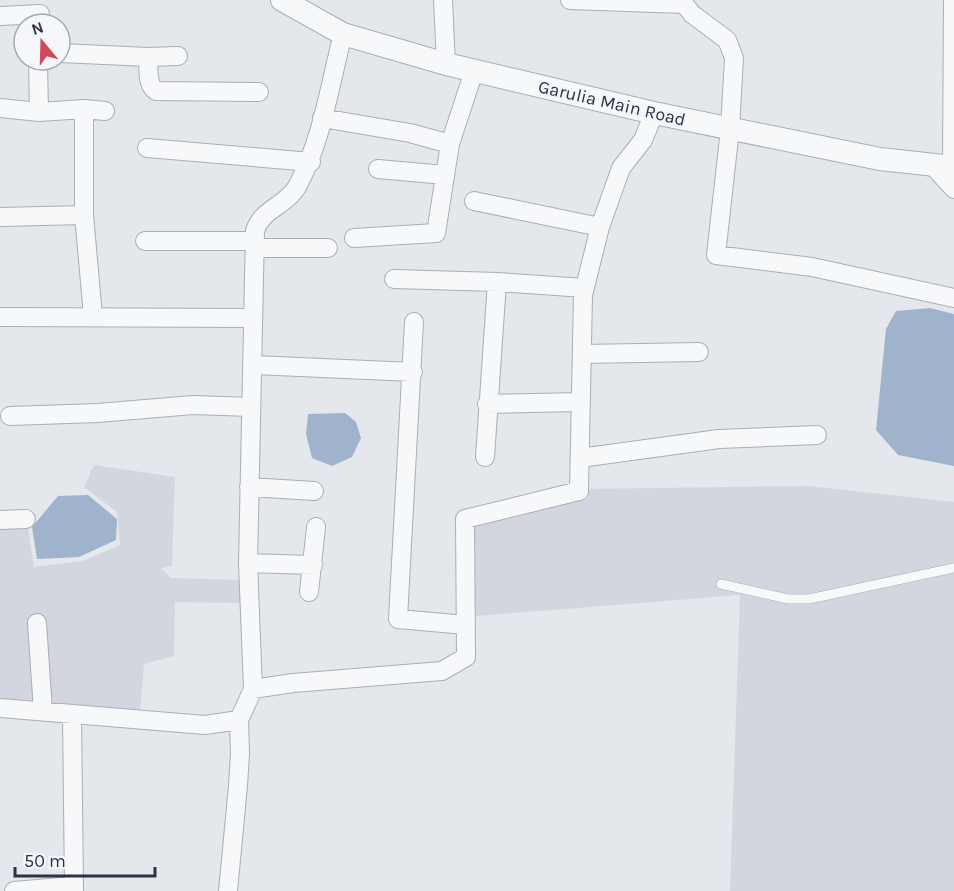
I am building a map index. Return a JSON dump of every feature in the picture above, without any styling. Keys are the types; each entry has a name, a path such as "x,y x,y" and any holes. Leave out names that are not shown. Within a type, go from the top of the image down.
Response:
{"street":[{"path":"443,0 446,64"},
{"path":"562,0 683,2 692,14 727,40 734,58 730,129 716,255 812,267 954,298"},
{"path":"948,172 953,0"},
{"name":"Garulia Main Road","path":"292,3 343,34 446,64 654,113 948,172"},
{"path":"228,891 238,786 239,720 253,689 248,563 255,231 261,218 294,195 311,162 343,34"},
{"path":"72,54 178,56"},
{"path":"148,57 149,82 151,88 156,91 259,92"},
{"path":"354,238 436,233 450,144 474,71"},
{"path":"38,72 39,112"},
{"path":"0,108 39,112 84,109 105,111"},
{"path":"84,109 84,215 93,316"},
{"path":"253,689 293,683 442,671 466,657 465,519 579,491 585,288 600,227 621,168 643,140 654,113"},
{"path":"322,118 410,133 450,144"},
{"path":"147,148 311,162"},
{"path":"378,169 445,175"},
{"path":"474,201 600,227"},
{"path":"0,217 84,215"},
{"path":"145,241 328,248"},
{"path":"394,279 497,282 585,288"},
{"path":"485,457 497,282"},
{"path":"0,316 253,318"},
{"path":"414,322 398,619 466,625"},
{"path":"582,354 699,352"},
{"path":"252,365 412,372"},
{"path":"487,404 581,402"},
{"path":"10,416 98,413 192,405 251,407"},
{"path":"580,458 718,439 818,435"},
{"path":"249,487 314,491"},
{"path":"0,520 26,519"},
{"path":"309,592 316,527"},
{"path":"248,563 313,565"},
{"path":"38,623 43,711"},
{"path":"0,708 205,725 239,720"},
{"path":"15,891 74,889 72,714"}],"lane":[{"path":"721,584 788,599 809,599 954,568"}],"shaded area":[{"path":"94,465 175,477 172,566 161,568 171,578 242,580 244,603 175,602 174,656 144,664 140,712 0,703 0,526 28,528 34,567 83,561 120,545 117,512 84,487"},
{"path":"808,486 954,502 954,891 730,891 740,595 475,616 472,525 587,489"}],"water":[{"path":"930,308 954,314 954,466 898,455 876,430 886,329 896,311"},
{"path":"345,413 356,422 361,438 352,457 332,466 312,458 306,434 308,414"},
{"path":"88,495 117,519 116,540 79,557 37,559 32,527 58,496"}]}
